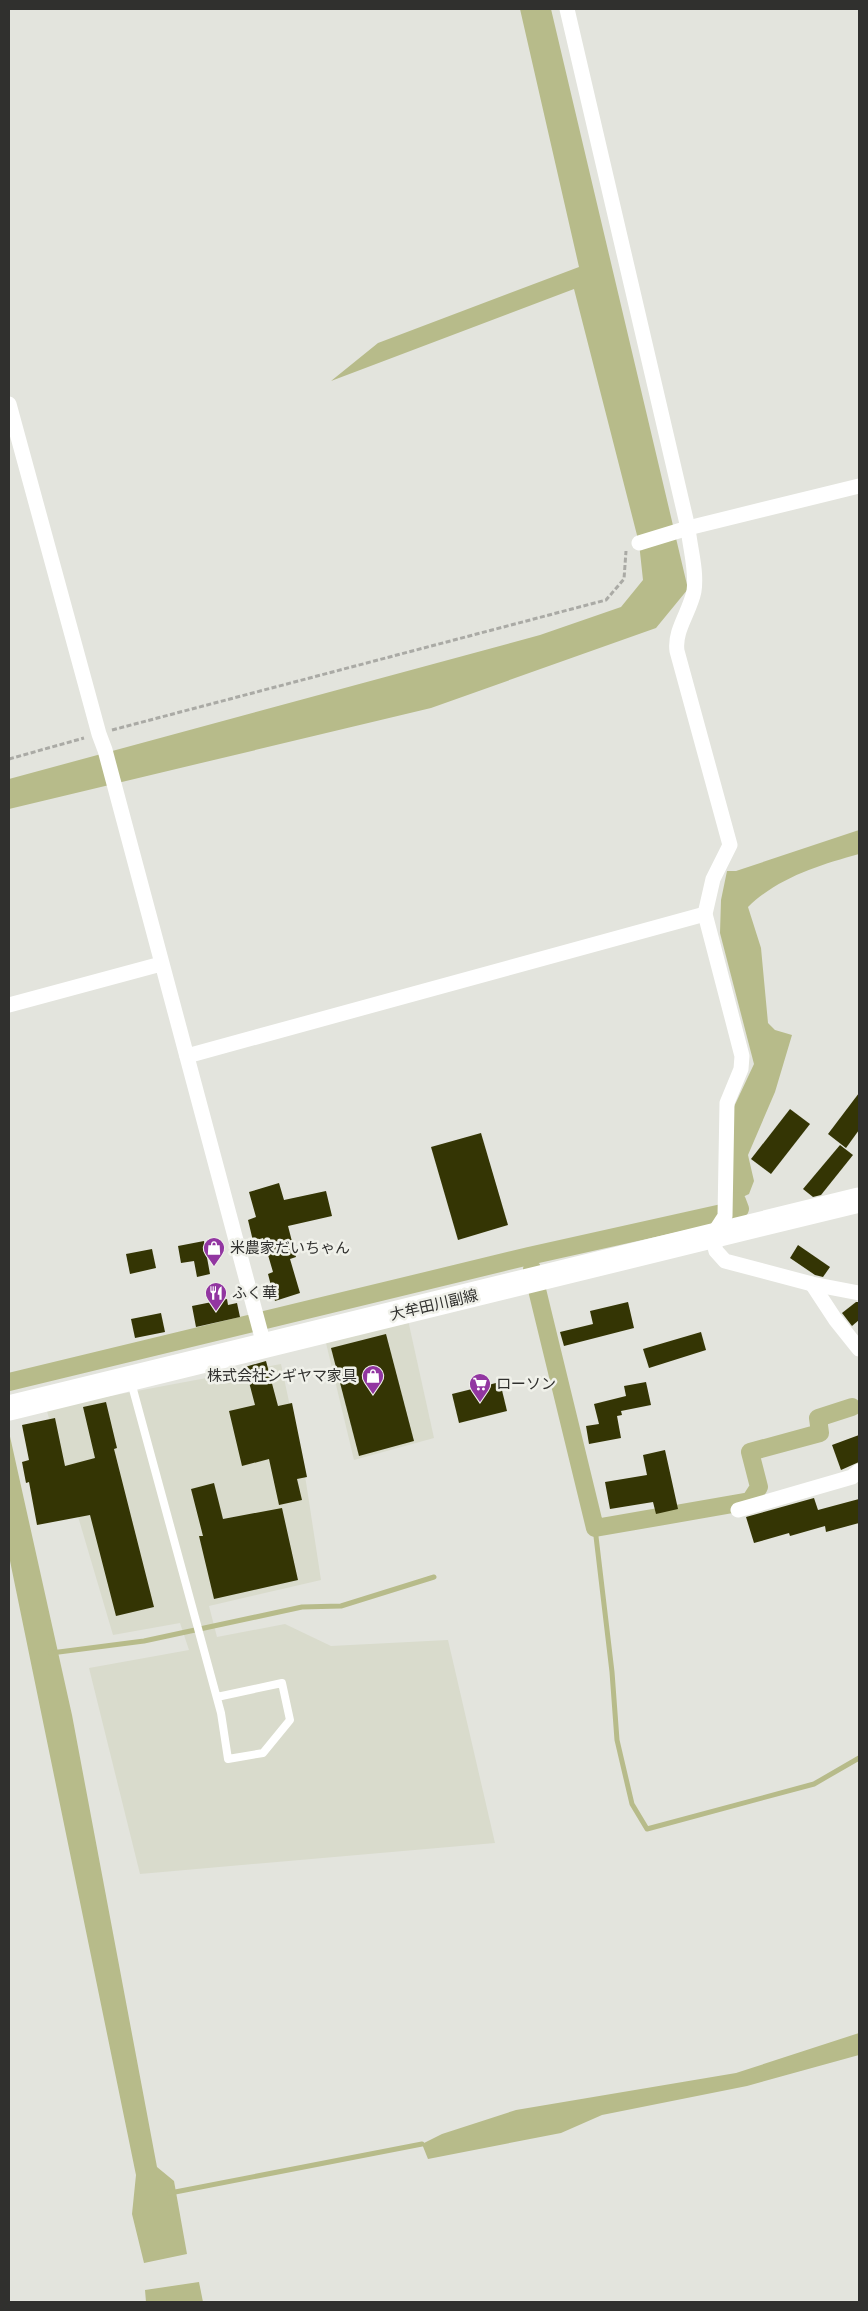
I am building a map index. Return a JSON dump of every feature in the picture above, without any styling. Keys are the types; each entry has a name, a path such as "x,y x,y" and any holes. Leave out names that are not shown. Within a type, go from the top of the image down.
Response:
{"main road":[{"name":"大牟田川副線","path":"12,1407 264,1345 719,1226 859,1200"}],"street":[{"path":"567,9 681,531 695,582 693,594 676,641 677,651 730,845 713,879 705,914 742,1056 741,1069 727,1103 725,1189 716,1251 725,1261 812,1284 859,1293"},
{"path":"9,404 99,734 105,750 264,1345"},
{"path":"639,543 859,486"},
{"path":"186,1056 705,914"},
{"path":"9,1005 161,964"},
{"path":"812,1284 834,1319 859,1349"},
{"path":"738,1510 852,1477 859,1471"}],"lane":[{"path":"130,1378 217,1696 228,1760 263,1753 290,1720 282,1683 217,1696"}],"path":[{"path":"9,759 606,600 624,579 626,546 639,543"}],"shaded area":[{"path":"520,9 551,9 688,589 656,628 431,708 9,809 9,779 540,635 621,607 643,580 639,543 574,289 331,381 378,343 579,267"},
{"path":"859,830 859,854 800,873 773,888 748,907 761,948 768,1023 775,1030 792,1035 775,1092 748,1155 754,1181 749,1194 730,1203 732,1111 754,1064 720,933 721,900 727,871 736,871"},
{"name":"株式会社シギヤマ家具","path":"408,1320 434,1438 354,1460 326,1343"},
{"path":"281,1364 306,1482 321,1580 209,1606 217,1637 285,1624 331,1646 448,1640 495,1843 140,1874 89,1668 189,1650 180,1623 113,1635 46,1408"},
{"path":"9,1432 72,1715 157,2167 174,2181 187,2254 144,2263 132,2214 136,2175 9,1556"},
{"path":"859,2033 859,2055 747,2086 602,2115 561,2133 428,2159 422,2144 442,2134 516,2110 736,2073"},
{"path":"199,2282 203,2302 146,2302 145,2290"}],"building":[{"path":"859,1093 859,1130 846,1148 828,1134"},
{"path":"790,1109 810,1124 771,1174 751,1159"},
{"path":"481,1133 508,1225 458,1240 431,1147"},
{"path":"840,1145 853,1155 821,1195 813,1197 803,1189"},
{"path":"279,1183 284,1200 326,1191 332,1216 288,1226 296,1257 290,1259 300,1293 275,1301 268,1274 273,1272 263,1238 253,1241 248,1220 256,1217 249,1192"},
{"path":"204,1241 210,1274 197,1277 194,1261 181,1263 178,1246"},
{"path":"798,1245 830,1267 823,1277 815,1275 790,1258"},
{"path":"152,1249 156,1268 130,1274 126,1254"},
{"name":"ふく華","path":"227,1299 228,1305 237,1303 240,1317 196,1327 192,1306"},
{"path":"628,1302 634,1328 564,1346 560,1332 593,1324 590,1311"},
{"path":"856,1302 859,1302 859,1320 852,1326 842,1313"},
{"path":"161,1313 165,1332 135,1338 131,1319"},
{"path":"701,1332 706,1350 649,1368 643,1349"},
{"name":"株式会社シギヤマ家具","path":"386,1334 414,1441 359,1456 331,1348"},
{"path":"266,1361 278,1406 292,1403 307,1477 297,1479 302,1500 279,1505 269,1459 242,1466 229,1411 255,1405 245,1367"},
{"name":"ローソン","path":"500,1382 507,1411 459,1423 452,1394"},
{"path":"646,1382 651,1405 621,1411 622,1415 617,1416 621,1438 589,1444 586,1426 599,1424 594,1404 626,1396 624,1386"},
{"path":"106,1402 117,1448 114,1449 154,1607 116,1616 90,1515 37,1525 29,1482 26,1483 22,1462 29,1460 22,1425 55,1418 65,1466 95,1458 83,1407"},
{"path":"859,1435 859,1462 841,1470 832,1445"},
{"path":"665,1450 678,1509 656,1514 653,1502 610,1509 605,1482 647,1475 643,1455"},
{"path":"214,1483 223,1519 282,1508 298,1580 214,1599 199,1536 203,1536 191,1489"},
{"path":"814,1498 818,1510 859,1499 859,1523 826,1532 825,1526 790,1536 789,1533 754,1543 746,1517"}],"waterway":[{"path":"9,1382 529,1256 740,1209 737,1201"},
{"path":"532,1269 595,1528 750,1501 759,1487 750,1452 820,1433 818,1418 852,1407"},
{"path":"595,1528 612,1672 617,1740 632,1804 647,1829 814,1784 859,1758"},
{"path":"51,1653 144,1641 302,1607 341,1606 434,1577"},
{"path":"170,2193 422,2144"}],"place":[{"name":"米農家だいちゃん","path":"214,1267"},
{"name":"ふく華","path":"216,1312"},
{"name":"株式会社シギヤマ家具","path":"373,1395"},
{"name":"ローソン","path":"480,1403"}]}
